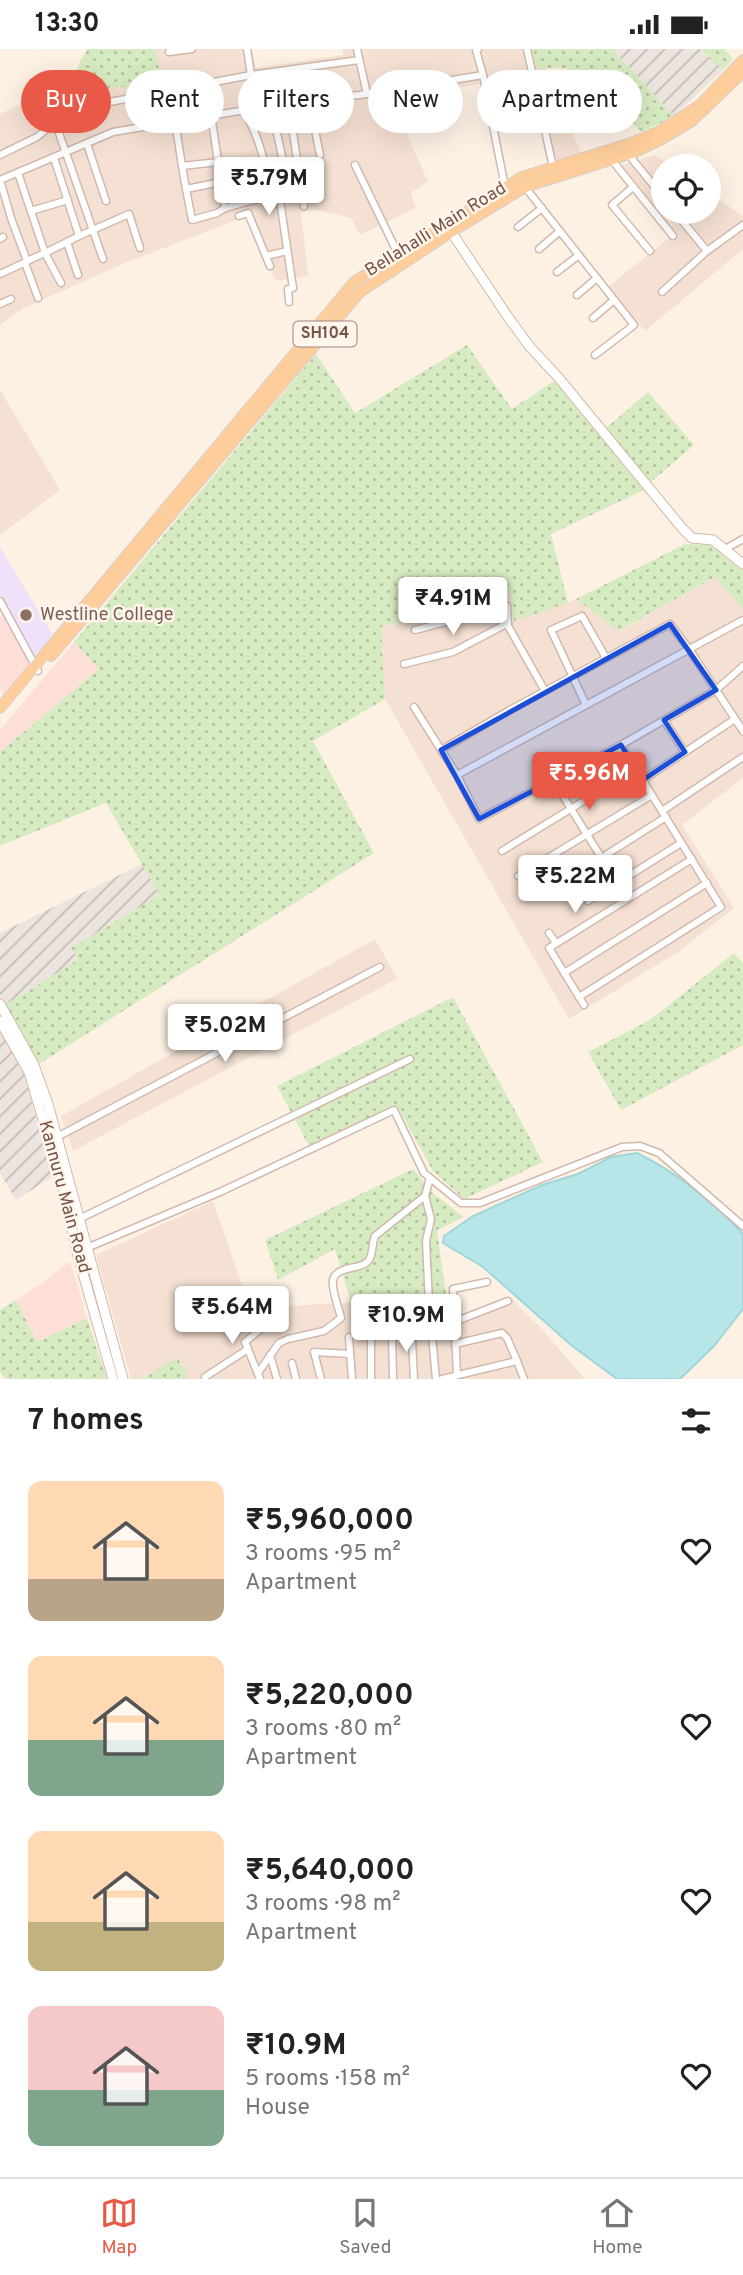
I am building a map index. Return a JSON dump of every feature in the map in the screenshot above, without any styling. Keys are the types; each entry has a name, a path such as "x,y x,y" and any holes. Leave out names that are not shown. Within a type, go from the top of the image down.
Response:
{"main road":[{"name":"Bellahalli Main Road","path":"0,708 37,669 360,292 522,177 658,132 700,105 743,61"},
{"name":"Bellahalli Main Road","path":"0,717 354,282 398,254 525,187 650,146 692,121 743,72"},
{"path":"448,227 530,347 558,377 682,528 692,537 713,540 743,564"},
{"path":"0,1004 34,1065 57,1137 123,1379"},
{"name":"Kannuru Main Road","path":"0,1021 29,1072 64,1191 77,1252 113,1379"}],"street":[{"path":"169,52 192,49"},
{"path":"247,49 250,70"},
{"path":"357,49 367,94"},
{"path":"478,49 476,50 482,70"},
{"path":"527,49 553,167"},
{"path":"287,70 359,60"},
{"path":"354,95 477,76"},
{"path":"111,102 238,77"},
{"path":"38,298 0,180 113,132 125,130"},
{"path":"0,155 42,133"},
{"path":"58,133 103,259"},
{"path":"177,133 192,220 225,208 302,191"},
{"path":"214,133 225,208"},
{"path":"254,133 276,195 293,288 287,286 289,302"},
{"path":"277,133 290,193"},
{"path":"293,133 304,206"},
{"path":"316,133 320,155"},
{"path":"494,133 505,187"},
{"path":"87,144 106,201"},
{"path":"628,154 651,182"},
{"path":"54,158 79,236"},
{"path":"611,159 673,236"},
{"path":"182,166 218,162"},
{"path":"237,186 233,169 264,162"},
{"path":"355,165 398,254"},
{"path":"18,173 45,253 61,283"},
{"path":"186,189 221,181"},
{"path":"525,187 634,325 596,355"},
{"path":"633,187 612,205 650,251"},
{"path":"31,211 68,200"},
{"path":"518,227 542,208"},
{"path":"239,216 248,213 270,266"},
{"path":"0,274 129,214 140,248"},
{"path":"685,224 707,251"},
{"path":"662,292 707,251 743,225"},
{"path":"539,249 560,231"},
{"path":"67,242 78,275"},
{"path":"266,256 287,251"},
{"path":"557,272 579,255"},
{"path":"577,295 597,278"},
{"path":"0,305 11,299"},
{"path":"593,318 614,300"},
{"path":"725,549 743,539"},
{"path":"0,601 3,612 37,669"},
{"path":"415,630 508,606 508,623 545,691"},
{"path":"586,705 551,630 582,616 606,658"},
{"path":"457,775 743,620"},
{"path":"404,664 453,652 508,623"},
{"path":"441,750 670,624 690,649 743,731"},
{"path":"414,707 457,775 479,819 621,745 716,690 743,666"},
{"path":"643,781 735,719"},
{"path":"664,720 685,752"},
{"path":"579,997 722,907 621,745"},
{"path":"541,895 664,814 743,757"},
{"path":"502,851 636,769"},
{"path":"553,780 619,882"},
{"path":"518,876 652,795"},
{"path":"588,901 678,845"},
{"path":"584,1005 548,948 692,859"},
{"path":"564,973 707,883"},
{"path":"549,933 556,943"},
{"path":"57,1137 380,967"},
{"path":"79,1219 410,1059"},
{"path":"77,1252 220,1192 394,1110 425,1173 461,1203 480,1203 622,1147 639,1146 659,1153 743,1226"},
{"path":"430,1178 425,1196 431,1219 426,1241 436,1379"},
{"path":"259,1376 279,1343 324,1331 341,1318 333,1282 335,1276 338,1272 366,1263 370,1259 375,1236 425,1196"},
{"path":"457,1375 453,1289 487,1282"},
{"path":"454,1322 508,1301"},
{"path":"259,1376 245,1342 263,1327"},
{"path":"392,1331 393,1379"},
{"path":"455,1343 502,1333 507,1338 524,1379"},
{"path":"370,1379 371,1336"},
{"path":"349,1338 352,1379"},
{"path":"411,1340 414,1379"},
{"path":"205,1377 248,1349"},
{"path":"321,1379 314,1353 350,1354"},
{"path":"270,1355 277,1379"},
{"path":"442,1379 517,1361"},
{"path":"292,1363 296,1379"}],"highlighted area":[{"path":"670,624 716,690 664,720 685,752 643,780 621,745 479,819 441,750"}],"shaded area":[{"path":"155,49 252,49 256,68 343,55 342,49 529,49 538,68 547,70 477,70 477,84 463,87 463,70 368,70 368,133 406,133 428,181 411,193 416,208 360,235 351,218 317,210 301,212 308,276 276,281 246,216 118,266 24,308 0,325 0,114 21,104 21,133 111,133 111,87 125,87 125,133 224,133 224,70 159,70"},
{"path":"612,49 702,49 722,71 674,116 642,81 642,70 631,70"},
{"path":"541,133 573,133 582,155 549,164"},
{"path":"651,156 651,203 621,165"},
{"path":"721,201 743,216 743,249 645,331 608,287 675,233 668,224 721,224"},
{"path":"0,390 60,490 0,535"},
{"name":"Westline College","path":"0,547 53,635 33,659 0,595"},
{"path":"715,577 743,609 743,778 682,825 734,908 678,952 569,1019 385,699 381,627 510,591 568,603 576,599 620,631"},
{"path":"4,614 30,662 3,694 0,688 0,616"},
{"path":"74,642 99,669 0,752 0,730"},
{"path":"142,864 160,895 72,948 78,960 5,1005 0,996 0,933"},
{"path":"375,939 397,979 73,1151 61,1116"},
{"path":"0,1032 23,1070 52,1177 16,1200 0,1173"},
{"path":"213,1201 250,1309 351,1302 384,1326 439,1326 508,1296 542,1329 585,1379 190,1379 177,1357 143,1379 131,1379 96,1255"},
{"path":"70,1261 87,1318 37,1342 16,1300"}],"green space":[{"path":"87,49 155,49 159,70 125,70 125,87 111,88 111,70 76,70"},
{"path":"529,49 612,49 631,70 569,70 538,68"},
{"path":"702,49 724,49 733,59 722,71"},
{"path":"642,81 674,116 642,132"},
{"path":"467,345 512,409 554,381 644,490 551,534 568,603 514,621 510,591 381,627 385,699 313,741 374,853 39,1064 5,1005 78,960 71,948 160,895 106,803 0,846 0,752 99,669 74,642 316,354 355,413"},
{"path":"648,392 694,445 651,482 605,429"},
{"path":"685,544 710,545 743,571 743,609 715,577 619,631 576,599"},
{"path":"734,953 743,963 743,1045 621,1110 588,1052 650,1020"},
{"path":"453,997 543,1162 464,1199 433,1171 397,1106 309,1146 277,1086"},
{"path":"413,1169 435,1195 464,1217 437,1230 450,1322 440,1326 384,1326 351,1302 335,1249 278,1280 265,1240"},
{"path":"16,1300 37,1342 87,1318 107,1379 5,1379 0,1371 0,1310"},
{"path":"177,1357 190,1379 143,1379"}],"water":[{"path":"637,1153 694,1189 743,1234 743,1309 714,1346 680,1379 617,1379 571,1345 483,1267 443,1243 444,1236 473,1216 542,1185 578,1174 611,1157"}],"place":[{"name":"Westline College","path":"26,615"}]}
